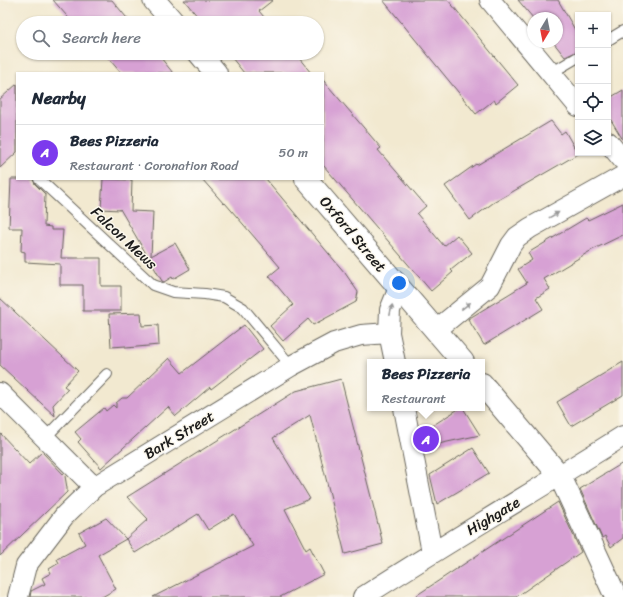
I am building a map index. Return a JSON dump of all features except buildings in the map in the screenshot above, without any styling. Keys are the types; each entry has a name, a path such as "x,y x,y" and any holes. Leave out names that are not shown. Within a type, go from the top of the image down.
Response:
{"street":[{"path":"154,0 168,16"},
{"path":"490,0 575,102"},
{"path":"205,60 215,72"},
{"path":"611,146 623,160"},
{"path":"436,330 490,286 511,246 517,238 530,228 623,176"},
{"name":"Oxford Street","path":"307,180 460,359"},
{"path":"394,359 389,333 390,310 399,288"},
{"name":"Bark Street","path":"18,597 26,566 65,515 94,487 291,366 334,343 361,335 389,333"},
{"path":"485,388 560,476 616,597"},
{"path":"0,393 94,487"},
{"path":"405,411 432,552"},
{"name":"Highgate","path":"363,597 432,552 560,476 623,436"}],"lane":[{"path":"611,38 623,31"},
{"path":"551,73 575,59"},
{"name":"Falcon Mews","path":"40,180 153,285 173,292 224,297 243,308 291,366"},
{"path":"45,438 107,374"}],"place":[{"name":"Bees Pizzeria","path":"426,439"}]}
